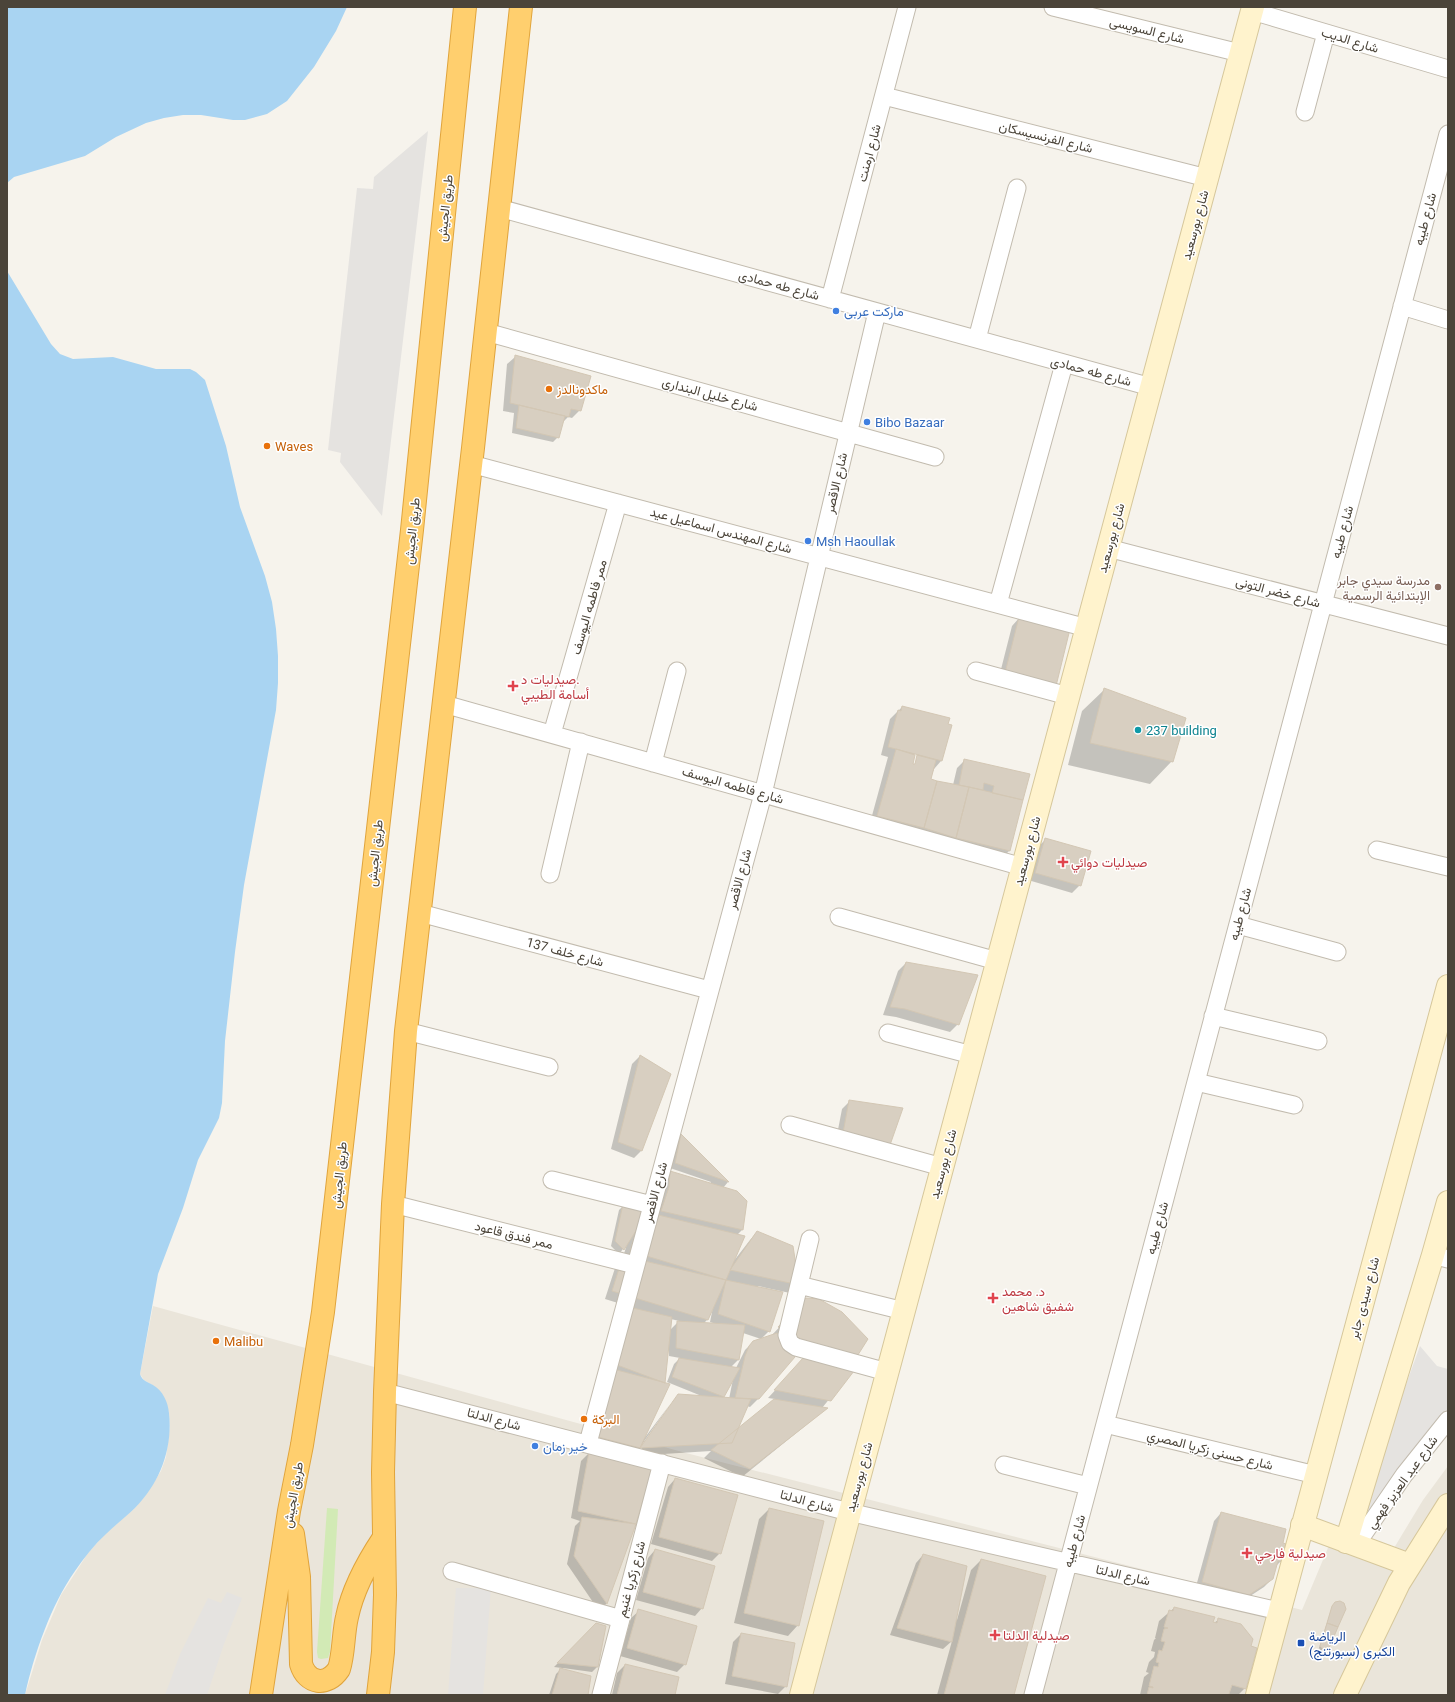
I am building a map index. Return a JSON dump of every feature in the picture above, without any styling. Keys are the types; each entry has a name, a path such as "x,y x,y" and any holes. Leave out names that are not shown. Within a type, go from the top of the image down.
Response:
{"highway":[{"name":"طريق الجيش","path":"261,1695 289,1511 302,1445 323,1312 412,530 465,7"},
{"path":"378,1695 383,1652 385,1596 383,1472 385,1392 393,1204 406,1031 486,332 521,7"},
{"path":"289,1511 299,1578 300,1664 306,1675 316,1680 323,1681 330,1679 339,1669 347,1617 352,1599 369,1560 384,1539"}],"main road":[{"name":"شارع بورسعيد","path":"801,1695 1252,9"},
{"name":"شارع سيدى جابر","path":"1257,1695 1448,986"},
{"path":"1351,1543 1441,1257 1448,1202"},
{"path":"1345,1695 1381,1618 1410,1565 1448,1505"},
{"path":"1302,1525 1410,1565"}],"street":[{"name":"شارع ارمنت","path":"830,299 907,7"},
{"name":"شارع السويسى","path":"1053,7 1240,54"},
{"name":"شارع الديب","path":"1252,9 1326,33 1448,69"},
{"path":"1305,112 1326,33"},
{"name":"شارع الفرنسيسكان","path":"884,96 1207,178"},
{"name":"شارع طيبه","path":"1032,1695 1448,134"},
{"path":"977,339 1017,188"},
{"name":"شارع طه حمادى","path":"499,208 1151,387"},
{"path":"1402,306 1448,320"},
{"name":"شارع الاقصر","path":"588,1443 763,794 877,312"},
{"name":"شارع خليل البندارى","path":"486,332 935,457"},
{"path":"998,604 1064,364"},
{"name":"شارع المهندس اسماعيل عيد","path":"471,464 1087,628"},
{"name":"ممر فاطمه اليوسف","path":"552,734 618,503"},
{"name":"شارع خضر التونى","path":"1108,548 1448,636"},
{"path":"653,763 677,671"},
{"path":"976,671 1068,696"},
{"name":"شارع فاطمه اليوسف","path":"444,704 1023,866"},
{"path":"550,874 580,742"},
{"path":"1377,850 1448,867"},
{"name":"شارع خلف 137","path":"420,913 710,990"},
{"path":"839,917 997,961"},
{"path":"1238,925 1337,952"},
{"path":"1213,1016 1318,1040"},
{"path":"406,1031 549,1067"},
{"path":"888,1033 972,1055"},
{"path":"1196,1082 1294,1105"},
{"path":"790,1125 942,1167"},
{"path":"552,1180 652,1205"},
{"name":"ممر فندق قاعود","path":"393,1204 635,1265"},
{"path":"810,1240 787,1335 793,1346 887,1372"},
{"path":"799,1285 904,1311"},
{"name":"شارع الدلتا","path":"385,1392 588,1443 850,1512 1279,1611"},
{"name":"شارع عبد العزيز فهمي","path":"1351,1543 1448,1420"},
{"name":"شارع حسنى زكريا المصري","path":"1105,1424 1316,1475"},
{"name":"شارع زكريا غنيم","path":"601,1695 662,1463"},
{"path":"1004,1465 1088,1486"},
{"path":"452,1571 621,1619"}],"shaded area":[{"path":"428,131 382,516 340,462 341,453 328,450 357,188 373,189 374,177"},
{"path":"153,1306 686,1453 1302,1610 1330,1543 1394,1548 1423,1500 1448,1466 1448,1695 25,1695 42,1640 61,1595 88,1553 105,1534 135,1508 145,1496 161,1471 166,1457 170,1427 169,1412 154,1386 144,1380 140,1374"},
{"path":"1420,1346 1437,1366 1448,1369 1448,1411 1354,1528"},
{"path":"456,1588 491,1588 483,1695 448,1695"},
{"path":"227,1592 242,1598 224,1644 207,1695 165,1695 180,1654 208,1598 221,1603"}],"green space":[{"path":"327,1508 338,1509 330,1652 328,1658 321,1659 318,1658 317,1652"}],"water":[{"path":"7,7 347,7 336,31 314,67 287,101 267,114 245,120 233,120 201,115 183,115 164,118 146,123 116,137 85,156 14,177 7,183"},
{"path":"7,271 51,344 60,354 73,359 113,357 156,369 190,369 205,380 226,446 240,507 265,576 272,602 278,656 276,710 244,885 235,952 225,1041 222,1103 219,1118 198,1160 183,1208 158,1274 140,1374 144,1380 160,1390 167,1405 170,1426 167,1452 158,1476 144,1498 93,1547 66,1584 44,1630 33,1663 25,1695 7,1695"}],"building":[{"name":"ماكدونالدز","path":"515,355 591,376 581,411 571,409 569,417 510,403"},
{"path":"519,405 565,416 559,438 516,428"},
{"path":"1019,617 1070,629 1056,686 1005,673"},
{"name":"237 building","path":"1104,688 1186,718 1173,762 1090,743"},
{"path":"902,706 950,718 948,724 952,725 942,761 888,747 898,710 901,711"},
{"path":"896,749 915,755 913,764 915,764 917,755 936,760 931,779 937,781 924,828 877,816"},
{"path":"964,759 1030,774 1023,800 992,793 994,786 984,783 983,790 959,785"},
{"path":"937,781 969,787 956,838 924,828"},
{"path":"969,787 1023,800 1010,851 956,838"},
{"name":"صيدليات دوائي","path":"1045,838 1091,851 1081,886 1035,873"},
{"path":"906,962 978,975 959,1025 905,1009 890,1007"},
{"path":"640,1055 671,1074 642,1151 618,1142"},
{"path":"849,1100 903,1108 890,1145 843,1133"},
{"path":"681,1134 729,1182 675,1163"},
{"path":"670,1171 737,1191 747,1201 743,1230 661,1211 669,1187"},
{"path":"623,1204 652,1205 624,1250 615,1241"},
{"path":"642,1211 745,1236 726,1280 630,1251"},
{"path":"757,1231 793,1246 799,1285 730,1270"},
{"path":"623,1256 726,1280 708,1320 612,1291"},
{"path":"726,1280 783,1292 770,1332 718,1314"},
{"path":"806,1298 819,1299 842,1312 868,1339 856,1358 807,1345 778,1327"},
{"path":"633,1308 672,1317 665,1383 609,1362"},
{"path":"677,1321 745,1325 739,1360 676,1348"},
{"path":"777,1333 795,1357 759,1399 735,1398 745,1356 749,1346 753,1341"},
{"path":"679,1358 740,1368 724,1397 672,1377"},
{"path":"803,1358 864,1358 831,1401 774,1390"},
{"path":"617,1370 670,1384 640,1448 594,1436"},
{"path":"678,1394 751,1399 732,1443 640,1448"},
{"path":"774,1399 828,1408 750,1469 711,1450"},
{"path":"589,1452 652,1470 636,1524 578,1511"},
{"path":"675,1478 738,1495 721,1554 659,1537"},
{"path":"769,1508 824,1521 799,1626 744,1613"},
{"name":"صيدلية فارحي","path":"1221,1512 1286,1529 1283,1543 1286,1544 1282,1562 1278,1561 1273,1579 1249,1595 1202,1582"},
{"path":"582,1517 636,1524 607,1604 574,1556"},
{"path":"655,1549 715,1566 703,1609 643,1592"},
{"path":"923,1554 967,1566 952,1642 897,1628"},
{"name":"صيدلية الدلتا","path":"981,1559 1046,1576 1014,1695 944,1695"},
{"path":"1340,1601 1344,1603 1346,1609 1338,1627 1327,1623 1332,1606 1335,1602"},
{"path":"1174,1607 1215,1617 1213,1622 1217,1623 1218,1618 1241,1624 1253,1639 1251,1646 1257,1648 1246,1689 1232,1685 1229,1694 1231,1695 1147,1695 1149,1687 1153,1688 1149,1686 1154,1666 1158,1667 1159,1663 1156,1662 1159,1650 1162,1651 1165,1642 1161,1641 1164,1629 1168,1628 1164,1627 1169,1610 1173,1611"},
{"path":"638,1609 697,1626 686,1665 627,1648"},
{"path":"596,1623 606,1626 598,1667 557,1663"},
{"path":"1327,1623 1338,1627 1329,1648 1324,1650 1320,1646"},
{"path":"741,1633 795,1643 787,1687 732,1676"},
{"path":"625,1664 679,1677 675,1695 617,1695"},
{"path":"560,1668 591,1676 588,1695 552,1695"}],"place":[{"name":"ماركت عربى","path":"836,311"},
{"name":"ماكدونالدز","path":"549,389"},
{"name":"Bibo Bazaar","path":"867,422"},
{"name":"Waves","path":"267,446"},
{"name":"Msh Haoullak","path":"808,541"},
{"name":"مدرسة سيدي جابر الإبتدائية الرسمية","path":"1438,587"},
{"name":"صيدليات د. أسامة الطيبي","path":"513,686"},
{"name":"237 building","path":"1138,730"},
{"name":"صيدليات دوائي","path":"1063,862"},
{"name":"د. محمد شفيق شاهين","path":"993,1298"},
{"name":"Malibu","path":"216,1341"},
{"name":"البركة","path":"584,1419"},
{"name":"خير زمان","path":"535,1446"},
{"name":"صيدلية فارحي","path":"1247,1553"},
{"name":"صيدلية الدلتا","path":"995,1635"},
{"name":"الرياضة (سبورتنج) الكبرى","path":"1301,1643"}]}
